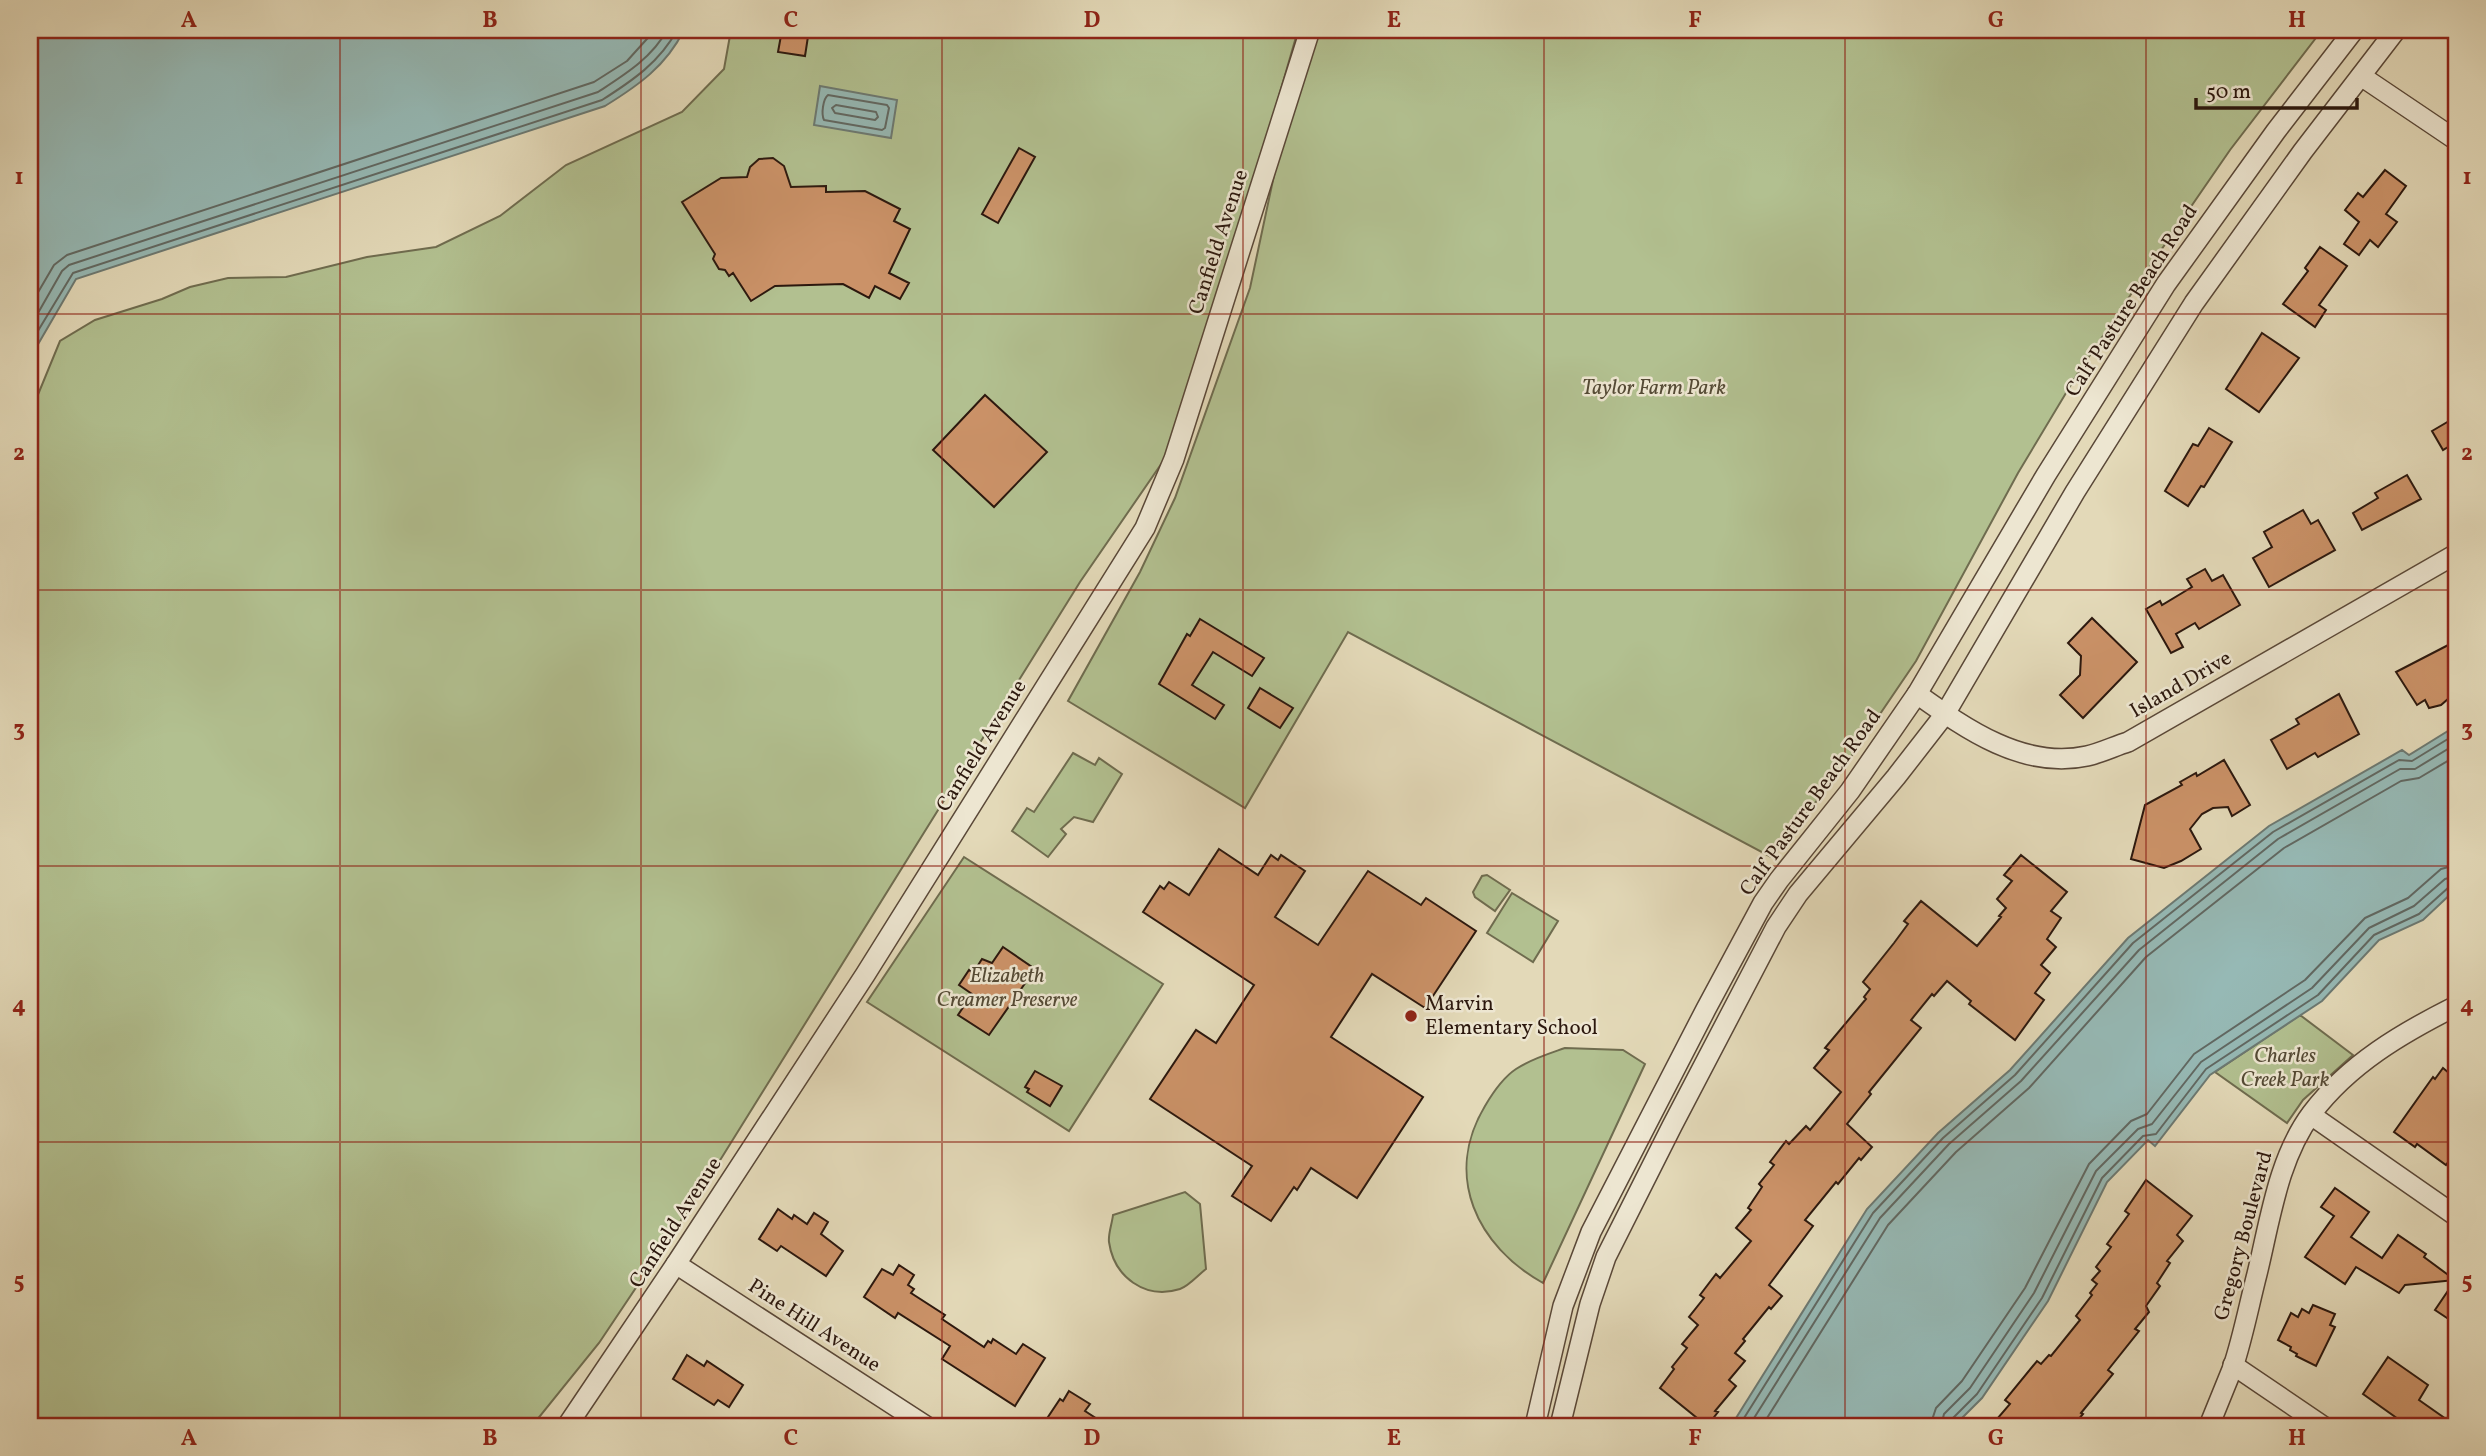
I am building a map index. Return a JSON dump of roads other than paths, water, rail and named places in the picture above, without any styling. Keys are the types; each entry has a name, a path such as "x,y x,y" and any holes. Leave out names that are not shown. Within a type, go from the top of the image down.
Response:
{"street":[{"name":"Canfield Avenue","path":"567,1426 865,975 1145,528 1174,459 1310,30"},
{"name":"Calf Pasture Beach Road","path":"1535,1426 1563,1306 1591,1232 1756,915 1779,880 1870,765 1917,694 2061,451 2166,284 2354,30"},
{"name":"Calf Pasture Beach Road","path":"1560,1426 1587,1314 1606,1257 1776,927 1798,894 1945,714 2089,470 2193,303 2396,30"},
{"path":"2361,76 2456,140"},
{"path":"2243,177 2269,198"},
{"path":"2061,451 2089,470"},
{"name":"Island Drive","path":"1917,694 1945,714 2008,750 2044,758 2085,756 2129,742 2456,554"},
{"name":"Gregory Boulevard","path":"2209,1426 2234,1365 2279,1188 2292,1148 2311,1115 2336,1086 2372,1054 2456,1006"},
{"path":"2311,1115 2456,1216"},
{"name":"Pine Hill Avenue","path":"676,1264 926,1426"},
{"path":"1563,1306 1587,1314"},
{"path":"2234,1365 2323,1426"}],"water":[{"path":"30,30 684,30 669,54 650,74 605,106 76,279 30,358"},
{"path":"820,86 897,100 891,138 814,125"},
{"path":"2456,726 2456,889 2423,920 2379,940 2322,1001 2210,1075 2155,1146 2148,1140 2107,1182 2048,1301 1982,1398 1954,1426 1731,1426 1867,1209 1938,1133 2010,1070 2128,938 2269,826 2402,750 2409,755"}],"place":[{"name":"Marvin Elementary School","path":"1411,1016"}],"park label":[{"name":"Taylor Farm Park","path":"1654,388"},
{"name":"Elizabeth Creamer Preserve","path":"1007,988"},
{"name":"Charles Creek Park","path":"2285,1068"}]}
